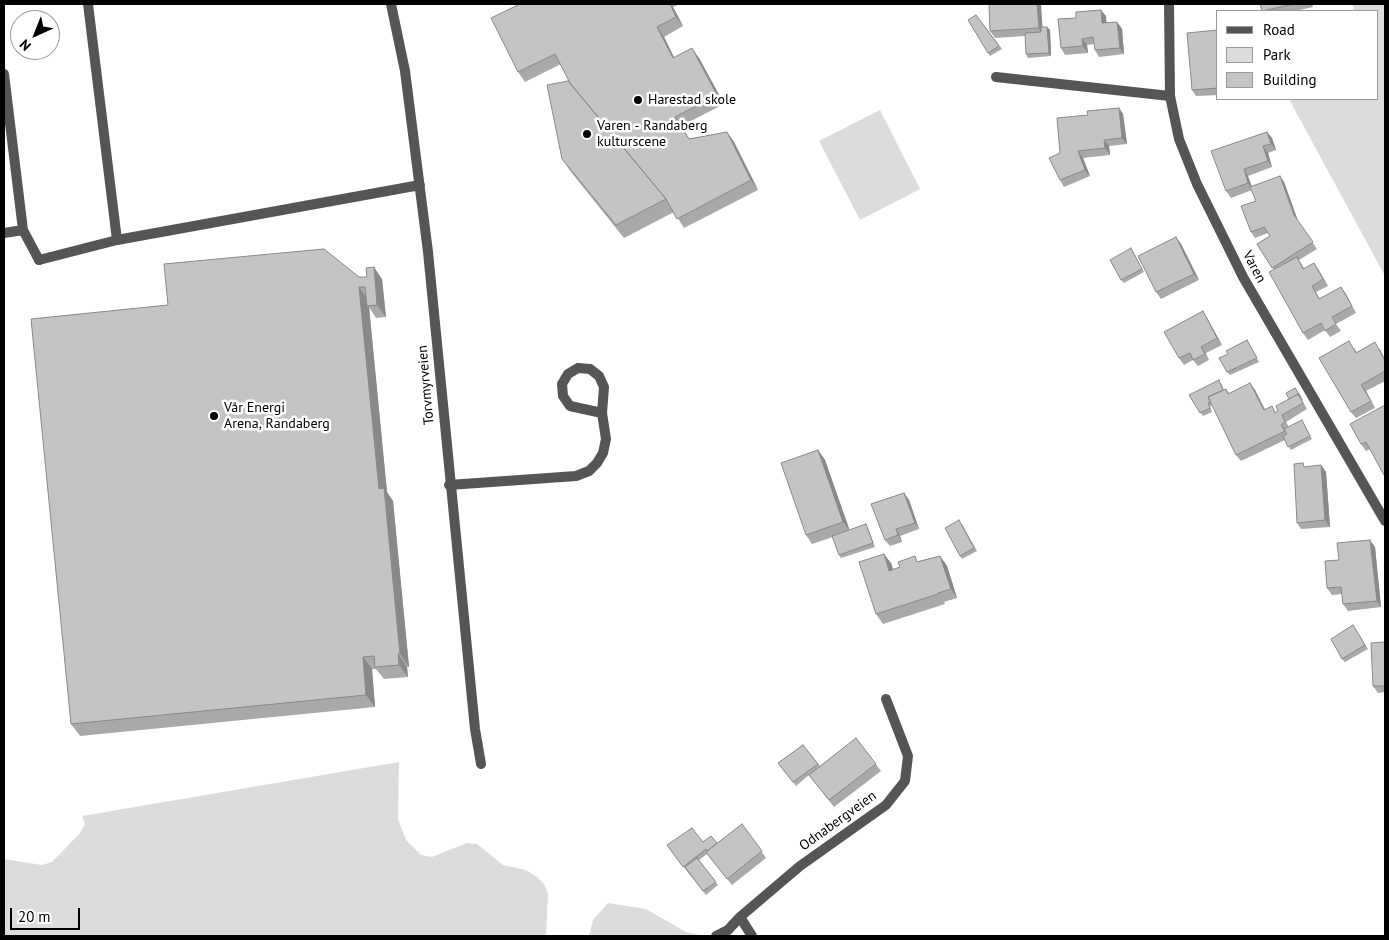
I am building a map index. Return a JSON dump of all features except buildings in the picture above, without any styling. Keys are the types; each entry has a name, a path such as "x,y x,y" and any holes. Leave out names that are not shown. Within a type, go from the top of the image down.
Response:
{"street":[{"path":"88,4 117,240"},
{"name":"Torvmyrveien","path":"391,4 405,71 420,185 474,729 481,764"},
{"name":"Varen","path":"1169,4 1170,96 1179,139 1197,184 1243,276 1385,521"},
{"path":"4,74 23,230 39,260 117,240 420,185"},
{"path":"996,77 1170,96"},
{"path":"4,233 23,230"},
{"path":"449,484 576,476 589,471 598,463 606,439 602,413 604,387 599,376 590,369 578,368 568,374 562,384 563,396 570,406 602,413"},
{"name":"Odnabergveien","path":"716,936 728,930 740,917 800,866 886,805 905,781 908,756 886,699"},
{"path":"740,917 752,936"}],"green space":[{"path":"1353,4 1385,4 1385,276 1290,101 1379,100 1379,10 1354,10"},
{"path":"880,110 920,189 860,220 819,141"},
{"path":"399,762 398,819 406,840 421,855 432,857 467,843 477,844 503,865 526,870 537,877 544,884 548,894 546,936 4,936 4,859 42,865 52,862 80,833 85,824 82,816"},
{"path":"608,903 646,909 686,932 704,936 589,936 593,920"}],"place":[{"name":"Harestad skole","path":"638,100"},
{"name":"Varen - Randaberg kulturscene","path":"587,134"},
{"name":"Vår Energi Arena, Randaberg","path":"214,416"}]}
